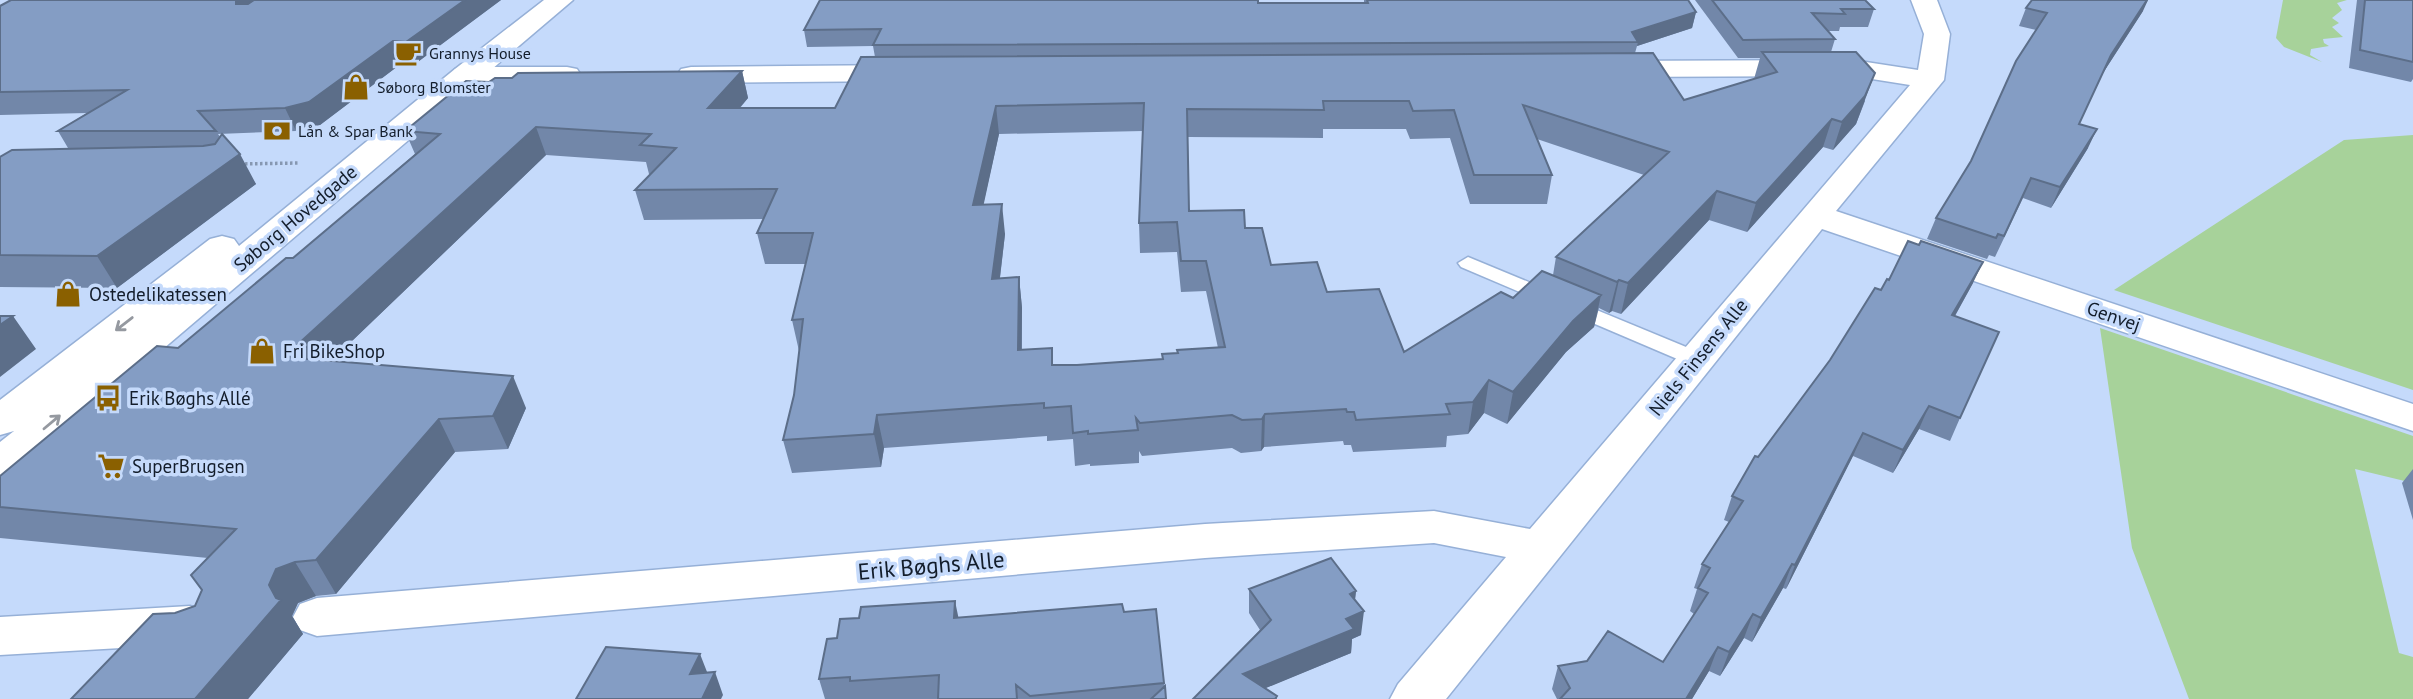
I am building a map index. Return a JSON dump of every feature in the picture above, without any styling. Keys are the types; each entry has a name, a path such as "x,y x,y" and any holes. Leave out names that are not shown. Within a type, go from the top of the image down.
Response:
{"street":[{"name":"Søborg Hovedgade","path":"0,421 530,0"},
{"name":"Søborg Hovedgade","path":"0,465 465,75 560,0"},
{"path":"1588,69 1853,68 1930,80 1937,34 1924,0"},
{"path":"668,75 935,73"},
{"path":"465,75 587,75"},
{"name":"Niels Finsens Alle","path":"1416,699 1815,215 1930,80"},
{"name":"Genvej","path":"1815,215 2413,418"},
{"name":"Erik Bøghs Alle","path":"317,617 459,607 1205,541 1434,527 1543,548"},
{"path":"0,636 199,625"}],"lane":[{"path":"1468,263 1696,359"}],"path":[{"path":"232,164 327,163"}],"green space":[{"path":"2283,0 2347,0 2337,3 2342,10 2332,18 2339,23 2332,27 2343,37 2323,39 2329,46 2311,49 2310,55 2322,62 2284,47 2276,38"},
{"path":"2413,135 2413,390 2114,290 2344,140"},
{"path":"2100,328 2413,436 2413,483 2355,469 2399,653 2413,657 2413,699 2189,699 2132,548"}],"building":[{"path":"11,0 236,0 236,4 248,4 254,0 465,0 406,42 393,41 309,102 285,108 198,111 216,131 58,131 127,90 0,92 0,6"},
{"path":"820,0 1258,0 1258,3 1368,3 1367,0 1688,0 1696,12 1632,32 1638,42 873,45 881,29 804,30"},
{"path":"1712,0 1865,0 1874,9 1841,9 1845,14 1812,13 1835,39 1743,40"},
{"path":"2032,0 2147,0 2111,55 2079,124 2097,129 2060,187 2031,178 2004,236 1998,234 1996,238 1936,218 1971,161 2016,61 2047,13 2026,8"},
{"path":"2365,0 2413,0 2413,62 2360,50"},
{"path":"1762,52 1856,52 1875,73 1865,96 1842,122 1832,119 1756,203 1717,191 1628,283 1619,280 1617,282 1556,257 1669,152 1523,105 1552,175 1474,175 1454,110 1413,111 1409,101 1323,101 1324,110 1187,109 1189,211 1244,210 1245,228 1262,228 1271,265 1317,262 1327,292 1379,289 1404,352 1501,292 1513,298 1542,271 1601,295 1573,321 1513,392 1489,380 1473,402 1446,404 1450,414 1356,420 1354,412 1347,412 1346,409 1265,414 1262,419 1242,420 1232,415 1140,423 1136,418 1138,430 1088,434 1088,431 1073,433 1071,406 1044,408 1044,403 877,415 874,434 783,440 794,395 803,319 792,320 813,233 757,233 777,189 635,190 676,148 640,145 651,134 536,127 284,357 513,376 493,416 439,419 316,560 295,562 276,569 269,585 276,598 281,600 195,699 71,699 153,614 175,613 195,606 202,590 191,575 236,529 0,507 0,476 157,346 178,348 286,258 293,258 440,134 405,131 466,81 489,82 495,78 512,78 518,73 742,71 708,108 835,108 861,57 1653,53 1684,100 1777,72","holes":["1144,103 1139,223 1177,222 1181,261 1206,261 1225,347 1177,350 1178,353 1162,354 1163,359 1077,365 1052,365 1052,348 1018,350 1019,277 992,279 1002,204 973,205 996,106"]},
{"path":"222,134 240,154 97,256 0,255 0,157 12,150 203,146 215,144"},
{"path":"1908,241 1919,245 1921,241 1983,262 1952,315 1999,332 1960,418 1929,406 1903,450 1863,433 1795,565 1792,564 1761,618 1753,614 1729,652 1718,647 1686,699 1560,699 1570,688 1558,666 1587,661 1608,631 1663,662 1708,593 1698,588 1710,568 1702,564 1743,501 1732,496 1755,456 1758,457 1830,360 1875,288 1881,290 1887,279 1889,280"},
{"path":"0,316 13,316 0,325"},
{"path":"1331,558 1356,591 1350,594 1364,611 1346,619 1354,629 1243,674 1277,696 1275,699 1193,699 1271,620 1249,589"},
{"path":"955,601 954,618 1122,604 1124,612 1156,609 1164,683 1030,696 1016,685 1017,699 938,699 939,675 850,681 850,677 819,679 827,639 837,638 840,619 859,618 861,607"},
{"path":"606,647 700,654 690,674 715,672 702,699 576,699"},
{"path":"1165,686 1166,699 1151,699"}],"place":[{"name":"Grannys House","path":"408,53"},
{"name":"Søborg Blomster","path":"356,87"},
{"name":"Lån & Spar Bank","path":"277,131"},
{"name":"Ostedelikatessen","path":"68,294"},
{"name":"Fri BikeShop","path":"262,351"},
{"name":"Erik Bøghs Allé","path":"108,398"},
{"name":"SuperBrugsen","path":"111,466"}]}
